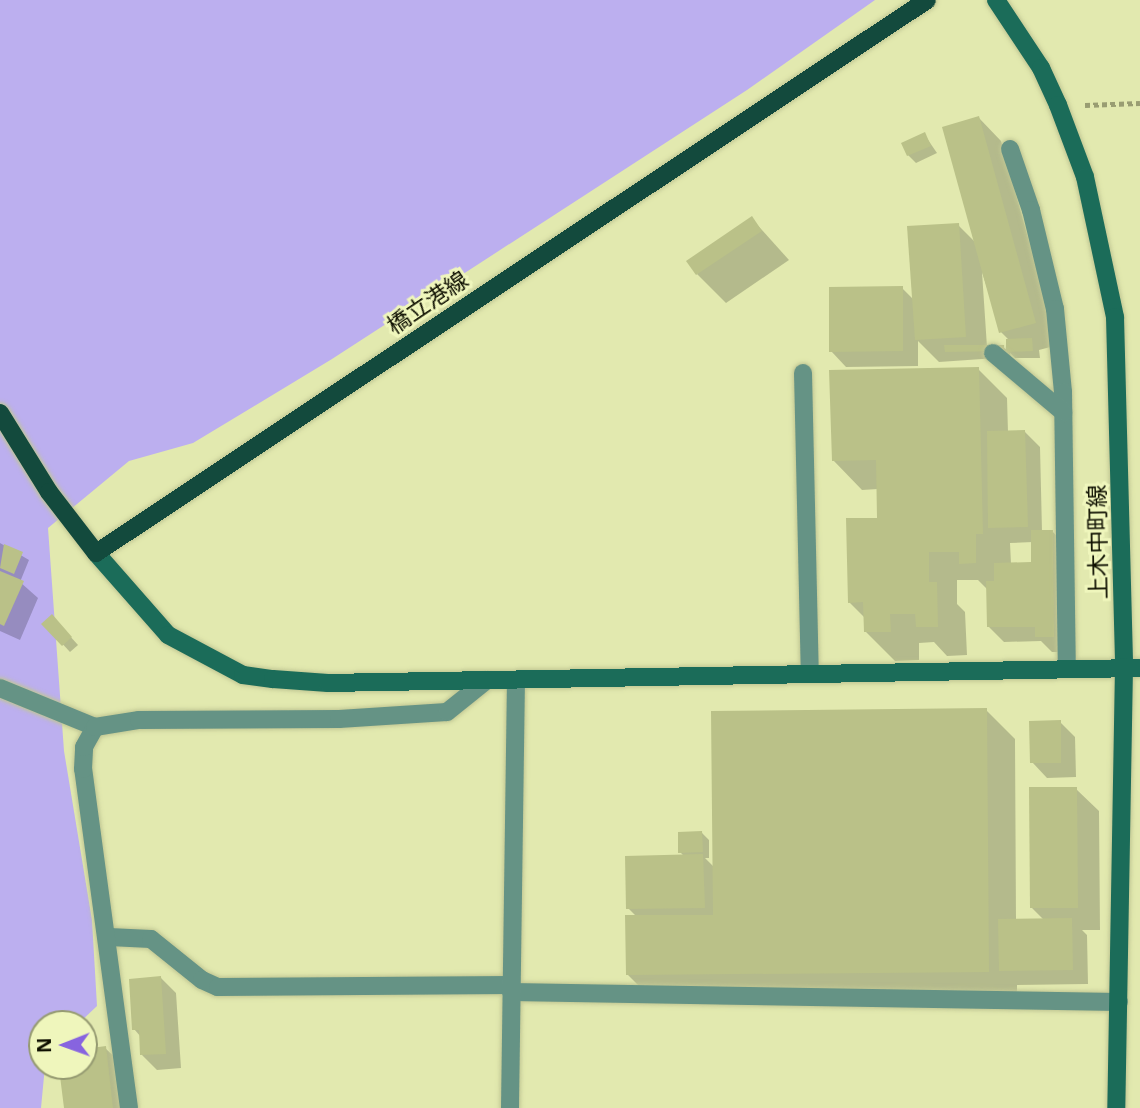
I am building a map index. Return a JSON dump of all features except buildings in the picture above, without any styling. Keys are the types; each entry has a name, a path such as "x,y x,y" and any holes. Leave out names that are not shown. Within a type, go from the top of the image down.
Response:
{"main road":[{"name":"橋立港線","path":"96,553 927,0"},
{"name":"上木中町線","path":"996,0 1041,68 1058,105 1085,177 1115,317 1132,667 1116,1108"},
{"path":"0,413 49,492 96,553 168,635 243,675 328,683 1132,667"}],"street":[{"path":"1010,149 1031,210 1055,309 1063,412 1067,668"},
{"path":"993,353 1063,412"},
{"path":"803,373 810,674"},
{"path":"0,688 95,727 139,720 339,719 447,712 487,680"},
{"path":"510,1108 516,680"},
{"path":"95,727 83,747 83,769 109,937 129,1108"},
{"path":"109,937 152,939 202,980 218,987 511,988 1119,1002"}],"path":[{"path":"1058,105 1140,103"}],"shaded area":[{"path":"0,0 875,0 747,90 332,359 193,443 129,461 48,528 64,751 92,920 97,1006 93,1010 28,1010 28,1080 44,1080 41,1108 0,1108"}]}
